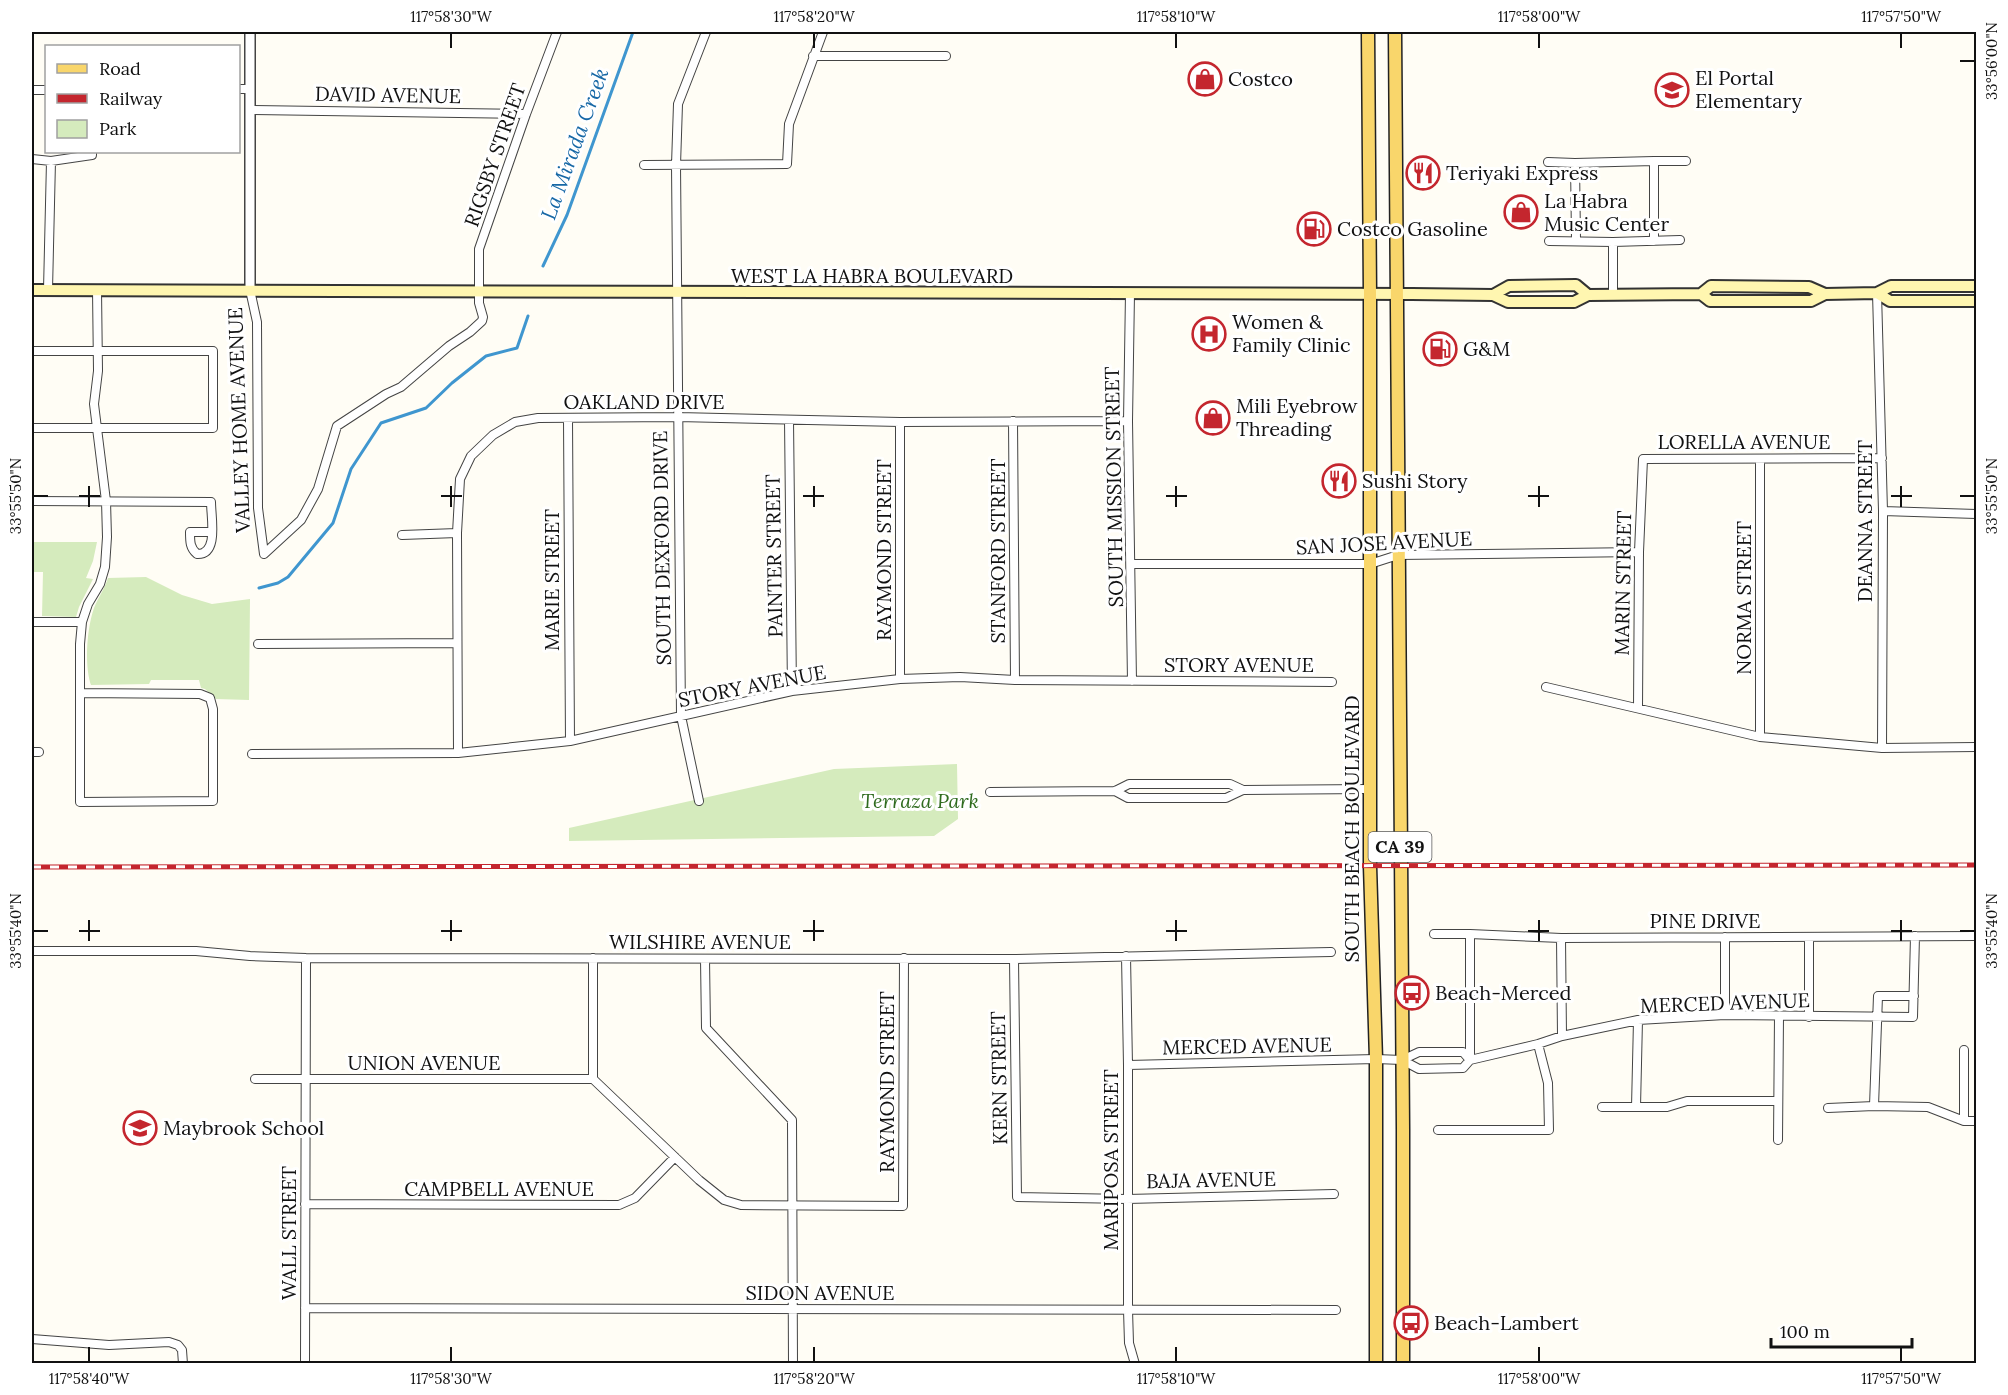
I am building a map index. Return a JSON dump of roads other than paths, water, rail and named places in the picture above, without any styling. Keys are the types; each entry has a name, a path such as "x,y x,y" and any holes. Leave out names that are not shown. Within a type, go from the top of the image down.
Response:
{"main road":[{"name":"CA 39","path":"1368,32 1370,294"},
{"name":"CA 39","path":"1395,32 1403,1364"},
{"name":"WEST LA HABRA BOULEVARD","path":"1493,295 1509,286 1575,285 1588,295"},
{"name":"WEST LA HABRA BOULEVARD","path":"32,290 1397,294 1493,295 1508,302 1575,302 1588,295 1701,294 1711,286 1809,286 1825,294 1877,293 1891,286 1977,286"},
{"name":"WEST LA HABRA BOULEVARD","path":"1877,293 1890,301 1977,301"},
{"name":"SOUTH BEACH BOULEVARD","path":"1370,294 1371,890 1376,1059 1376,1364"}],"street":[{"name":"VALLEY HOME AVENUE","path":"250,32 250,290 257,322 258,508 264,554 301,520 318,489 337,426 386,394 401,387 482,321 478,292"},
{"name":"RIGSBY STREET","path":"478,292 479,249 557,32"},
{"name":"SOUTH DEXFORD DRIVE","path":"699,801 681,716 676,165 678,104 706,32"},
{"path":"644,165 787,165 789,124 823,32"},
{"path":"813,56 946,57"},
{"path":"240,89 250,89"},
{"name":"DAVID AVENUE","path":"250,110 526,114"},
{"path":"32,159 51,161 92,153"},
{"path":"48,290 51,161"},
{"path":"1654,161 1654,241"},
{"path":"1548,162 1686,161"},
{"path":"1575,163 1575,240"},
{"path":"1549,241 1680,240"},
{"path":"1613,242 1613,295"},
{"path":"80,693 200,694 210,698 213,709 213,801 80,802 80,693 80,644 82,622 88,604 100,584 105,567 106,501 94,404 98,371 98,290"},
{"name":"SOUTH MISSION STREET","path":"1130,293 1128,421 1132,681"},
{"name":"DEANNA STREET","path":"1877,293 1883,511 1882,748"},
{"path":"32,351 213,351 213,428 32,428"},
{"name":"OAKLAND DRIVE","path":"458,753 457,533 460,479 471,456 493,435 515,422 538,418 678,417 900,422 1128,421"},
{"name":"MARIE STREET","path":"568,418 570,741"},
{"name":"PAINTER STREET","path":"789,420 792,691"},
{"name":"STANFORD STREET","path":"1013,421 1015,680"},
{"name":"RAYMOND STREET","path":"900,422 900,679"},
{"name":"LORELLA AVENUE","path":"1643,459 1882,458"},
{"name":"MARIN STREET","path":"1638,708 1639,552 1643,459"},
{"name":"NORMA STREET","path":"1760,460 1760,736"},
{"path":"32,501 212,502 212,532"},
{"path":"1883,511 1977,514"},
{"path":"402,535 457,533"},
{"name":"SAN JOSE AVENUE","path":"1131,564 1370,564 1398,555 1639,552"},
{"path":"32,622 82,622"},
{"path":"258,644 457,643"},
{"name":"STORY AVENUE","path":"252,754 458,753 570,741 792,691 900,679 960,677 1015,680 1332,682"},
{"path":"1546,687 1760,736 1882,748 1977,747"},
{"path":"990,792 1115,791 1129,784 1230,784 1244,790"},
{"path":"1115,791 1128,798 1226,798 1244,790 1371,789"},
{"name":"PINE DRIVE","path":"1434,934 1561,938 1977,936"},
{"path":"1470,934 1470,1060"},
{"path":"1874,1106 1878,996 1914,996 1915,936"},
{"path":"1725,937 1725,1015"},
{"path":"1809,937 1809,1017"},
{"path":"1561,938 1562,1036"},
{"name":"WILSHIRE AVENUE","path":"32,951 196,951 306,958 705,959 1014,959 1331,952"},
{"name":"MARIPOSA STREET","path":"1126,956 1128,1311 1129,1343 1135,1364"},
{"name":"WALL STREET","path":"305,1364 306,958"},
{"path":"593,958 593,1079 724,1200 741,1205 793,1205"},
{"name":"RAYMOND STREET","path":"793,1205 903,1206 904,958"},
{"path":"705,959 706,1028 792,1120 792,1364"},
{"name":"KERN STREET","path":"1014,959 1017,1197"},
{"name":"MERCED AVENUE","path":"1128,1065 1376,1059 1402,1060 1419,1069 1463,1068 1470,1060 1562,1036 1638,1020 1725,1015 1913,1017 1914,996"},
{"path":"1778,1140 1779,1016"},
{"path":"1636,1107 1638,1020"},
{"path":"1438,1130 1549,1130 1548,1083 1538,1044"},
{"path":"1964,1050 1964,1121"},
{"name":"MERCED AVENUE","path":"1402,1060 1419,1052 1463,1052 1470,1060"},
{"name":"UNION AVENUE","path":"255,1079 593,1079"},
{"path":"1602,1107 1667,1107 1687,1101 1777,1101"},
{"path":"1828,1108 1928,1107 1964,1121 1977,1122"},
{"name":"CAMPBELL AVENUE","path":"305,1204 619,1205 635,1198 675,1157"},
{"name":"BAJA AVENUE","path":"1017,1197 1127,1199 1334,1194"},
{"name":"SIDON AVENUE","path":"305,1308 1336,1310"},
{"path":"32,1339 109,1345 169,1342 178,1345 182,1350 183,1364"}],"waterway":[{"name":"La Mirada Creek","path":"543,266 567,215 633,32"},
{"name":"La Mirada Creek","path":"259,588 278,583 288,577 333,523 351,469 381,423 426,408 452,383 486,356 517,348 528,316"}],"railway":[{"path":"32,867 1976,865"}],"place":[{"name":"Costco","path":"1205,79"},
{"name":"El Portal Elementary","path":"1672,90"},
{"name":"Teriyaki Express","path":"1423,173"},
{"name":"La Habra Music Center","path":"1521,212"},
{"name":"Costco Gasoline","path":"1314,229"},
{"name":"Women & Family Clinic","path":"1209,334"},
{"name":"G&M","path":"1440,349"},
{"name":"Mili Eyebrow Threading","path":"1213,418"},
{"name":"Sushi Story","path":"1339,481"},
{"name":"Beach-Merced","path":"1412,993"},
{"name":"Maybrook School","path":"140,1128"},
{"name":"Beach-Lambert","path":"1411,1323"}],"park label":[{"name":"Terraza Park","path":"920,801"}]}
